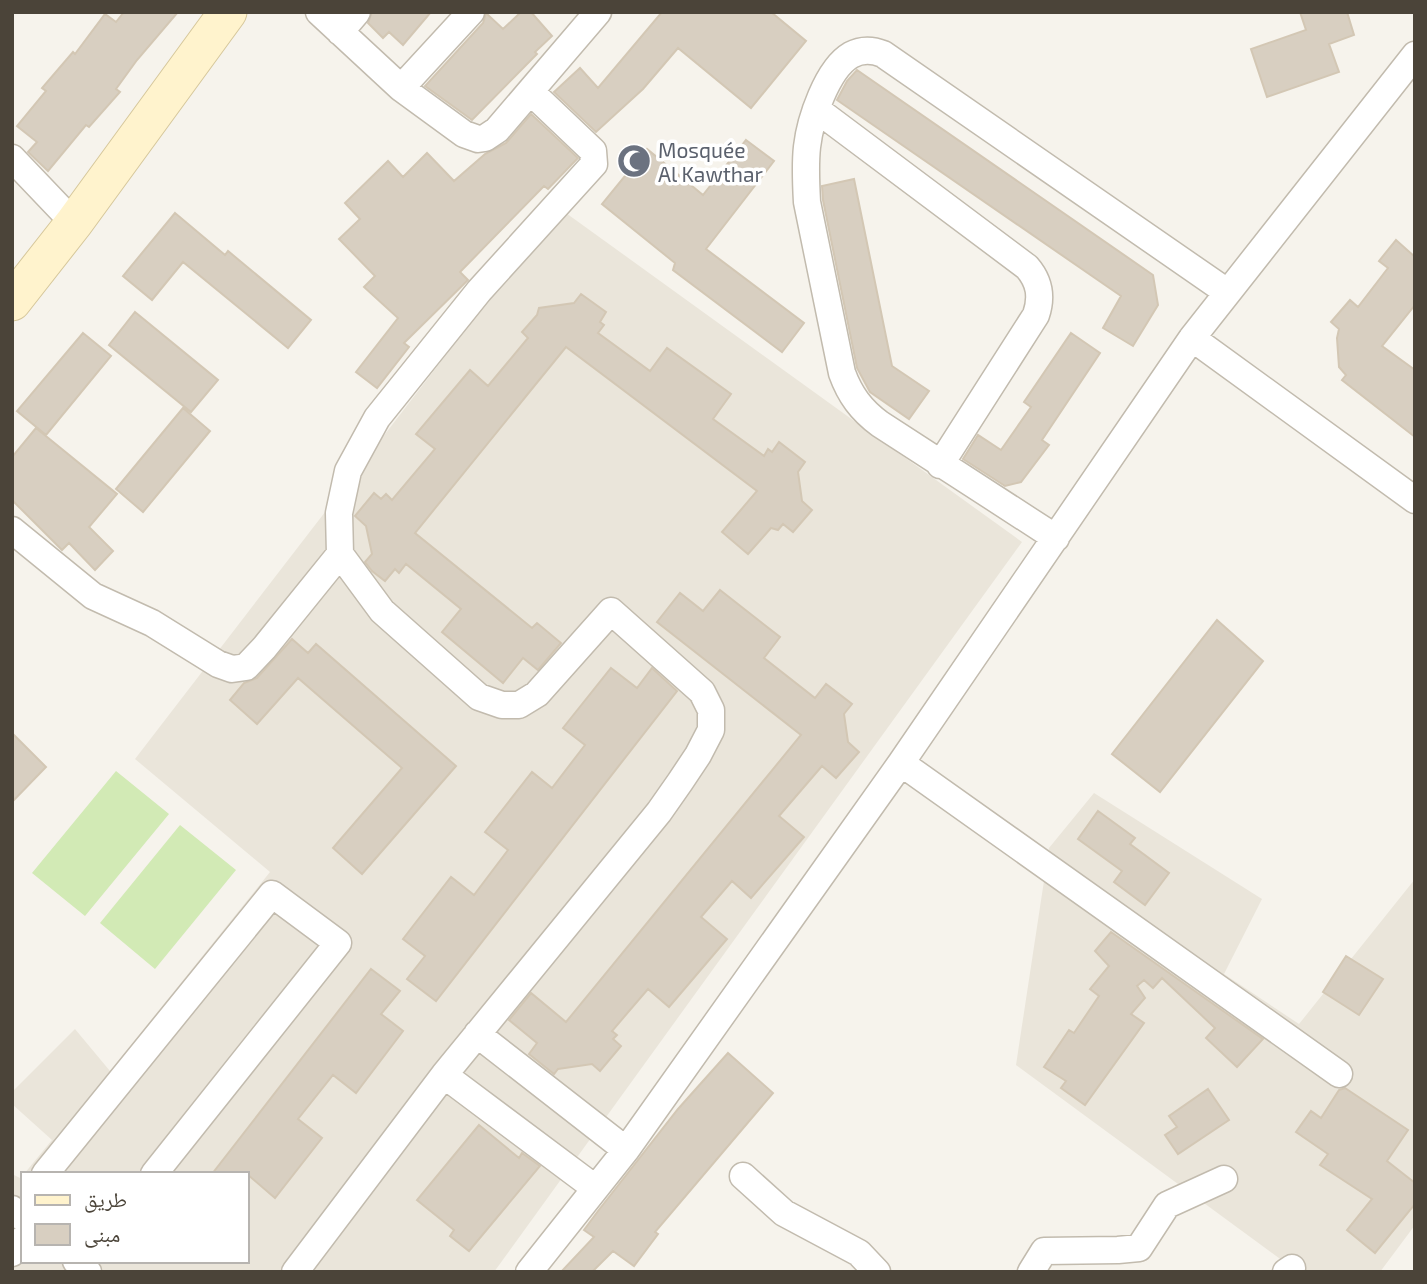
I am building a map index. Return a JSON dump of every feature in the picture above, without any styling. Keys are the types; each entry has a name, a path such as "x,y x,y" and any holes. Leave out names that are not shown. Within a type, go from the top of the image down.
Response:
{"street":[{"path":"12,302 24,273 74,223 228,12"},
{"path":"319,12 401,88 464,134 478,139 492,135 598,12"},
{"path":"340,32 357,12"},
{"path":"401,88 471,12"},
{"path":"1056,538 867,415 856,403 845,381 807,202 805,174 807,146 816,109 833,76 852,55 873,51 883,54 1227,292"},
{"path":"529,1272 626,1150 901,763 1192,338 1415,55"},
{"path":"295,1272 444,1075 659,812 698,755 711,730 710,710 702,692 611,611 537,694 519,705 502,705 479,697 382,611 340,554 339,513 348,471 377,418 478,291 594,163 593,151 531,92"},
{"path":"816,109 1027,267 1038,285 1040,295 1037,316 940,465"},
{"path":"12,158 74,223"},
{"path":"1192,338 1415,500"},
{"path":"12,530 93,596 152,623 218,664 232,669 246,667 264,648 340,554"},
{"path":"901,763 1339,1074"},
{"path":"47,1172 272,894 338,943 156,1172"},
{"path":"477,1034 626,1150"},
{"path":"444,1075 595,1188"},
{"path":"743,1176 784,1213 859,1253 877,1272"},
{"path":"1031,1272 1044,1251 1139,1248 1167,1205 1224,1179"}],"shaded area":[{"path":"559,208 1022,542 494,1272 12,1272 12,1174 21,1177 21,1263 248,1263 248,1172 26,1172 52,1140 12,1104 12,1092 75,1029 110,1071 270,872 135,759"},
{"path":"1094,793 1262,899 1224,974 1299,1024 1415,879 1415,1225 1380,1272 1298,1272 1016,1065 1049,848"}],"green space":[{"path":"116,771 169,814 85,916 32,873"},
{"path":"180,825 236,870 155,969 100,923"}],"building":[{"path":"124,12 178,12 137,60 116,89 120,92 89,127 86,125 48,171 28,152 37,142 17,126 46,91 42,88 73,52 75,54 105,14 116,22"},
{"path":"372,12 431,12 403,45 389,32 383,38 368,23"},
{"path":"521,12 531,12 552,36 472,120 425,86 483,23 486,13 503,29"},
{"path":"662,12 771,12 806,41 751,108 678,48 643,89 596,132 554,92 580,68 598,88"},
{"path":"1300,12 1347,12 1354,35 1329,44 1339,72 1267,97 1251,49 1306,30"},
{"path":"857,70 1153,275 1158,305 1133,346 1103,328 1121,296 837,100 847,81"},
{"path":"531,114 578,158 548,189 544,186 460,272 468,280 404,343 409,347 377,388 356,372 398,318 364,287 375,276 339,239 360,219 345,203 388,161 403,177 427,153 454,181 485,154 506,143"},
{"path":"746,140 774,161 706,249 804,323 782,352 673,270 675,263 602,204 647,149 703,195"},
{"path":"854,179 892,366 929,391 909,419 870,392 857,368 822,186"},
{"path":"175,213 225,255 228,251 311,320 288,348 183,262 152,300 123,276"},
{"path":"1396,240 1415,257 1415,305 1382,346 1415,370 1415,437 1342,380 1346,375 1339,367 1339,329 1331,322 1350,300 1358,307 1388,268 1379,261"},
{"path":"581,294 606,312 600,322 604,325 598,333 650,371 667,348 731,394 713,419 764,456 768,449 772,452 779,442 805,462 798,472 802,501 812,510 793,532 783,524 778,530 771,528 748,554 722,532 757,491 566,347 415,533 532,628 537,623 561,643 538,670 523,658 503,683 442,632 461,609 406,564 399,573 395,569 385,581 372,571 365,562 372,554 366,526 355,516 374,493 381,499 386,494 392,500 435,449 416,434 470,370 488,386 528,338 522,332 537,315 539,308 574,303"},
{"path":"135,312 218,380 191,412 109,345"},
{"path":"83,333 111,356 46,435 17,411"},
{"path":"1071,333 1100,353 1042,440 1049,445 1021,482 1005,486 963,459 978,435 1001,450 1031,407 1024,402"},
{"path":"183,408 210,431 143,512 116,489"},
{"path":"36,428 117,494 89,527 113,551 95,570 69,543 62,550 12,500 12,457"},
{"path":"720,590 780,637 764,658 815,698 826,684 852,704 844,714 848,742 859,752 836,778 822,766 779,816 804,837 751,898 732,881 701,917 727,939 669,1007 648,989 612,1031 617,1035 613,1039 621,1046 600,1071 592,1064 558,1069 554,1074 529,1054 537,1043 509,1020 531,993 566,1022 801,735 657,622 680,593 703,611"},
{"path":"1217,620 1263,661 1160,792 1112,754"},
{"path":"292,639 308,653 316,644 456,766 362,874 333,848 402,768 298,678 257,724 230,700 244,683 257,678"},
{"path":"611,668 637,688 652,668 677,691 436,1001 407,979 425,956 403,939 451,877 474,895 508,850 485,832 532,772 552,788 585,745 563,728"},
{"path":"12,733 46,767 12,802"},
{"path":"1098,811 1135,838 1130,844 1169,873 1145,905 1114,882 1122,871 1078,839"},
{"path":"1111,932 1263,1039 1237,1067 1206,1038 1215,1028 1162,978 1153,988 1144,980 1137,986 1145,998 1131,1014 1144,1023 1085,1105 1061,1088 1066,1081 1044,1067 1069,1030 1074,1033 1099,996 1090,989 1109,966 1095,951"},
{"path":"1346,956 1383,979 1359,1015 1323,992"},
{"path":"371,969 400,991 381,1014 403,1031 356,1093 333,1075 298,1119 322,1138 275,1198 248,1172 214,1172"},
{"path":"728,1053 773,1093 655,1232 658,1234 634,1266 613,1251 592,1272 561,1272 594,1237 584,1230 598,1211 678,1109"},
{"path":"1345,1088 1408,1130 1387,1161 1415,1183 1415,1204 1375,1253 1347,1230 1372,1199 1320,1165 1328,1154 1296,1132 1311,1111 1321,1118 1339,1090"},
{"path":"1208,1089 1229,1120 1178,1154 1165,1135 1177,1127 1169,1116"},
{"path":"479,1125 519,1158 522,1153 540,1166 469,1251 450,1236 454,1230 417,1200"}],"place":[{"name":"Mosquée Al Kawthar","path":"634,161"}]}
